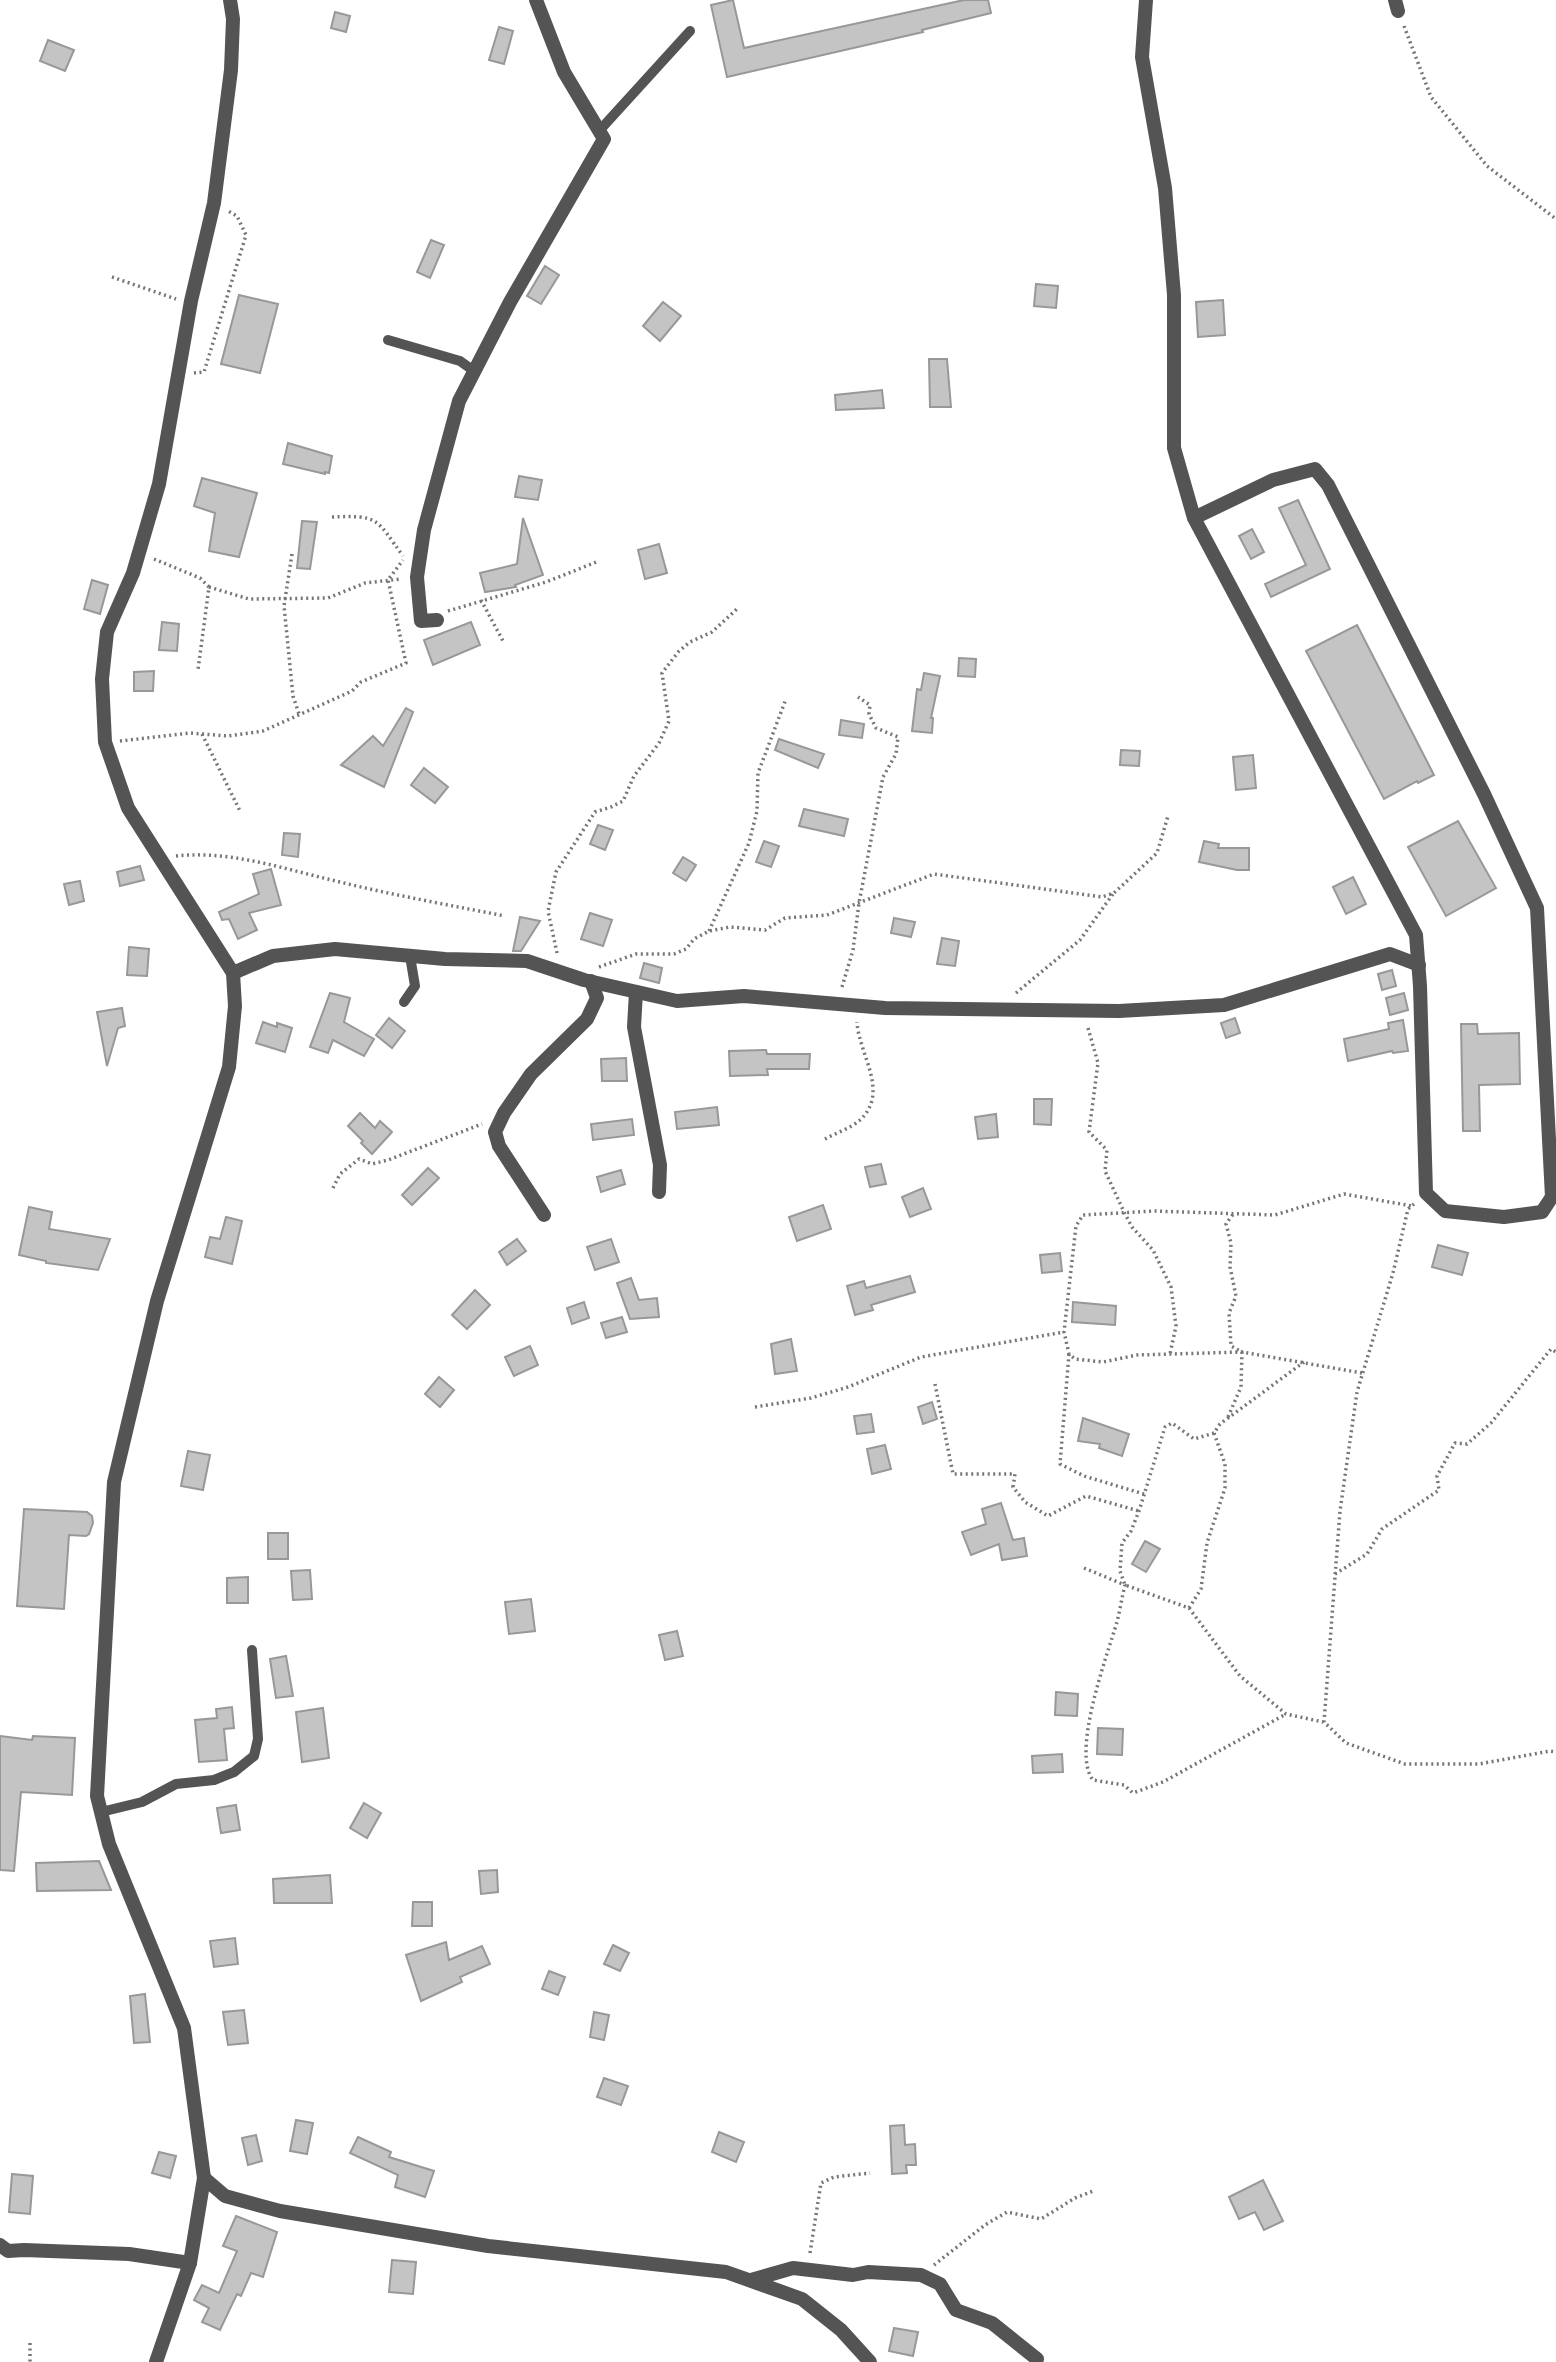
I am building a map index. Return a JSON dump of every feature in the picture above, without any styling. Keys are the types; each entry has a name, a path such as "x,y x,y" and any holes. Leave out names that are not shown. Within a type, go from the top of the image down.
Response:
{"street":[{"path":"156,2362 190,2263 204,2178 184,2028 109,1844 97,1796 114,1482 157,1301 229,1067 235,1006 233,973 128,808 105,742 102,679 107,632 133,573 159,484 191,301 214,203 231,70 233,19 230,0"},
{"path":"437,620 421,621 417,577 424,530 459,401 510,302 604,139 564,72 536,0"},
{"path":"1146,0 1142,57 1165,188 1174,295 1174,448 1195,518 1416,935 1426,1193 1445,1212 1504,1217 1542,1212 1552,1197 1537,908 1484,794 1328,485 1315,469 1273,480 1195,518"},
{"path":"233,973 273,956 335,949 410,956 527,961 585,980 677,1001 744,996 884,1008 1119,1011 1224,1005 1390,954 1419,965"},
{"path":"544,1215 499,1146 495,1132 531,1074 587,1019 597,999 585,980"},
{"path":"636,992 634,1027 660,1165 659,1192"},
{"path":"204,2178 225,2196 280,2211 488,2246 726,2272 802,2299 841,2330 870,2362"},
{"path":"0,2245 8,2252 24,2250 129,2254 190,2263"},
{"path":"751,2280 793,2268 853,2275 868,2272 921,2275 940,2284 956,2310 992,2323 1037,2360"}],"lane":[{"path":"599,131 690,31"},
{"path":"388,340 460,361 474,370"},
{"path":"404,1002 415,986 410,956"},
{"path":"101,1812 142,1802 176,1784 214,1780 234,1772 254,1756 258,1739 252,1650"}],"path":[{"path":"1396,6 1431,97 1488,166 1556,219"},
{"path":"179,373 204,372 246,235 237,216 214,203"},
{"path":"112,277 179,300 191,301"},
{"path":"332,517 363,516 379,523 404,558"},
{"path":"105,742 190,733 228,736 263,731 352,691 361,682 406,663 388,580 424,530"},
{"path":"139,553 201,578 209,587 249,599 328,598 366,583 417,577"},
{"path":"292,554 285,599 293,696 299,714"},
{"path":"437,620 442,619 449,609 546,582 598,561"},
{"path":"198,670 209,587"},
{"path":"481,600 503,641"},
{"path":"561,972 548,911 556,872 595,812 624,801 634,776 659,743 669,720 662,673 679,650 712,632 738,608"},
{"path":"825,1139 859,1121 874,1101 874,1086 858,1038 856,1006 841,986 853,950 859,903 883,777 896,754 898,737 876,728 870,714 870,705 858,697"},
{"path":"709,931 749,842 757,811 758,773 786,699"},
{"path":"202,734 240,811"},
{"path":"998,1010 1032,978 1080,940 1114,893 1157,853 1168,816"},
{"path":"160,858 193,855 268,863 401,897 505,916"},
{"path":"585,980 606,964 636,954 674,954 686,949 694,939 709,931 730,927 765,930 785,918 827,915 934,874 1102,897 1114,893"},
{"path":"1077,1010 1090,1031 1098,1063 1089,1132 1107,1150 1105,1171 1124,1212 1132,1227 1153,1250 1171,1287 1176,1325 1170,1354"},
{"path":"333,1188 340,1174 359,1159 372,1164 388,1160 475,1125 501,1120"},
{"path":"1324,1722 1335,1574 1357,1392 1393,1273 1408,1209 1426,1193"},
{"path":"1144,1494 1084,1476 1060,1464 1069,1354 1063,1332 1076,1226 1083,1215 1154,1211 1275,1214 1344,1194 1412,1206"},
{"path":"1234,1213 1226,1224 1231,1243 1230,1267 1236,1296 1229,1313 1231,1346 1242,1352"},
{"path":"755,1408 848,1388 920,1357 1063,1332"},
{"path":"1335,1574 1367,1554 1382,1529 1439,1490 1437,1476 1455,1443 1467,1444 1492,1423 1551,1349 1556,1352"},
{"path":"1069,1354 1075,1359 1103,1362 1137,1355 1242,1352 1362,1373"},
{"path":"1227,1419 1241,1387 1242,1352"},
{"path":"1286,1714 1163,1782 1133,1793 1124,1785 1093,1780 1087,1773 1086,1753 1091,1713 1125,1585 1120,1571 1122,1543 1131,1531 1139,1511 1165,1427 1172,1423 1194,1439 1214,1433 1227,1419 1304,1362"},
{"path":"935,1384 953,1474 1015,1474 1013,1487 1025,1502 1048,1516 1086,1496 1139,1511"},
{"path":"1189,1608 1200,1589 1207,1544 1225,1488 1224,1464 1214,1433"},
{"path":"1084,1568 1189,1608 1240,1676 1286,1714 1324,1722 1346,1743 1405,1764 1479,1764 1556,1752"},
{"path":"808,2269 821,2183 834,2177 870,2173"},
{"path":"921,2275 985,2225 1007,2212 1041,2219 1075,2198 1093,2191"},
{"path":"30,2343 30,2362"}],"building":[{"path":"733,0 744,48 964,0 988,0 991,13 922,30 923,32 727,77 711,5"},
{"path":"335,12 350,16 346,32 331,28"},
{"path":"499,27 513,31 504,64 489,60"},
{"path":"48,40 74,50 65,71 40,61"},
{"path":"431,240 444,245 430,278 417,272"},
{"path":"545,266 559,275 541,304 527,296"},
{"path":"1036,284 1058,286 1056,308 1034,306"},
{"path":"239,295 278,304 260,373 221,364"},
{"path":"1223,300 1225,335 1198,337 1196,302"},
{"path":"663,302 681,316 660,341 643,326"},
{"path":"929,359 947,359 951,407 930,407"},
{"path":"882,390 884,408 836,410 835,395"},
{"path":"288,443 332,456 329,473 283,464"},
{"path":"519,476 542,480 538,500 515,497"},
{"path":"202,478 257,493 239,557 209,551 215,513 194,506"},
{"path":"1298,500 1330,569 1271,597 1265,584 1306,565 1279,508"},
{"path":"523,518 543,575 515,585 516,587 485,592 480,573 517,564"},
{"path":"302,521 317,522 310,569 297,568"},
{"path":"1252,529 1264,552 1251,559 1239,536"},
{"path":"659,544 667,573 645,579 638,550"},
{"path":"92,580 108,585 100,614 84,609"},
{"path":"162,622 179,624 177,651 159,650"},
{"path":"471,622 480,645 433,665 424,640"},
{"path":"1357,625 1434,775 1384,799 1306,651"},
{"path":"959,658 976,659 975,677 958,676"},
{"path":"154,671 153,691 134,691 134,672"},
{"path":"924,673 940,676 931,718 932,733 912,731 917,689 921,690"},
{"path":"406,708 413,712 384,787 341,765 373,736 383,746"},
{"path":"841,720 864,724 862,738 839,735"},
{"path":"779,739 824,754 818,768 775,750"},
{"path":"1121,750 1140,751 1139,766 1120,765"},
{"path":"1253,755 1256,788 1236,790 1233,757"},
{"path":"424,768 448,787 435,803 411,785"},
{"path":"804,809 848,819 844,836 799,826"},
{"path":"1458,821 1496,888 1446,916 1408,847"},
{"path":"598,825 613,830 605,850 590,844"},
{"path":"284,833 300,834 298,857 282,855"},
{"path":"764,841 779,846 771,867 756,862"},
{"path":"1204,841 1219,844 1218,848 1249,848 1249,870 1199,862"},
{"path":"683,857 696,865 686,881 673,873"},
{"path":"140,866 144,880 120,886 117,872"},
{"path":"271,869 281,905 249,913 257,930 238,939 229,919 222,920 219,912 259,894 253,874"},
{"path":"1353,877 1366,904 1346,914 1333,887"},
{"path":"80,881 84,901 69,905 64,884"},
{"path":"590,913 612,920 603,946 581,939"},
{"path":"520,917 540,921 521,951 513,951"},
{"path":"894,918 915,922 911,937 891,933"},
{"path":"942,938 959,941 955,966 937,964"},
{"path":"129,947 149,949 147,976 127,975"},
{"path":"644,963 662,968 659,983 640,978"},
{"path":"1392,970 1396,986 1382,990 1378,974"},
{"path":"330,993 350,998 344,1022 374,1039 364,1056 333,1040 328,1053 310,1047"},
{"path":"1404,993 1408,1010 1390,1015 1386,998"},
{"path":"122,1008 125,1026 118,1028 107,1066 97,1012"},
{"path":"389,1018 405,1031 392,1048 376,1035"},
{"path":"1235,1018 1240,1033 1226,1038 1221,1023"},
{"path":"1403,1020 1408,1051 1392,1051 1348,1061 1344,1039 1389,1029 1388,1023"},
{"path":"263,1022 292,1028 285,1052 256,1043"},
{"path":"1461,1024 1477,1024 1478,1034 1519,1033 1520,1084 1479,1085 1480,1131 1463,1131"},
{"path":"766,1050 767,1054 810,1054 809,1069 767,1069 768,1075 730,1076 729,1051"},
{"path":"626,1058 627,1081 602,1081 601,1059"},
{"path":"1034,1099 1052,1099 1051,1125 1034,1124"},
{"path":"717,1107 719,1125 677,1129 675,1112"},
{"path":"360,1113 375,1128 380,1121 392,1132 372,1154 348,1126"},
{"path":"996,1114 998,1137 978,1139 975,1117"},
{"path":"632,1119 634,1135 593,1140 591,1124"},
{"path":"881,1164 886,1184 870,1187 865,1167"},
{"path":"428,1168 439,1178 412,1205 402,1195"},
{"path":"621,1170 625,1184 601,1192 597,1177"},
{"path":"923,1188 931,1209 910,1217 902,1197"},
{"path":"823,1205 831,1229 797,1241 789,1217"},
{"path":"29,1207 52,1212 49,1229 110,1239 98,1270 46,1263 19,1255"},
{"path":"226,1217 242,1221 232,1264 205,1257 210,1237 220,1239"},
{"path":"517,1239 526,1251 507,1265 499,1252"},
{"path":"611,1239 619,1262 595,1270 587,1247"},
{"path":"1438,1245 1468,1253 1462,1275 1432,1267"},
{"path":"1060,1253 1062,1271 1042,1273 1040,1255"},
{"path":"910,1276 915,1292 871,1305 873,1310 855,1315 847,1286 864,1281 866,1288"},
{"path":"631,1278 639,1300 657,1298 659,1317 630,1319 617,1283"},
{"path":"475,1290 490,1305 467,1329 452,1315"},
{"path":"584,1302 589,1318 572,1324 567,1308"},
{"path":"1073,1302 1116,1306 1115,1325 1072,1322"},
{"path":"622,1317 627,1332 606,1338 601,1323"},
{"path":"791,1339 797,1371 775,1374 771,1344"},
{"path":"530,1346 538,1365 514,1376 505,1357"},
{"path":"439,1377 454,1390 440,1407 425,1394"},
{"path":"932,1402 937,1419 923,1424 918,1407"},
{"path":"871,1414 874,1432 857,1434 854,1416"},
{"path":"1083,1418 1129,1434 1122,1456 1099,1448 1100,1444 1078,1441"},
{"path":"885,1445 891,1469 872,1474 867,1449"},
{"path":"188,1451 210,1455 203,1490 181,1486"},
{"path":"1001,1503 1013,1540 1024,1538 1027,1556 1002,1560 999,1544 971,1555 962,1532 986,1524 982,1509"},
{"path":"24,1509 87,1512 92,1516 93,1523 89,1534 69,1535 64,1609 17,1606"},
{"path":"268,1533 288,1533 288,1559 268,1559"},
{"path":"1145,1541 1160,1549 1146,1572 1132,1564"},
{"path":"310,1570 312,1599 293,1600 291,1571"},
{"path":"248,1577 248,1603 227,1603 227,1578"},
{"path":"531,1599 535,1631 509,1634 505,1602"},
{"path":"677,1631 683,1656 665,1660 659,1635"},
{"path":"286,1656 293,1696 276,1698 270,1659"},
{"path":"1056,1692 1078,1694 1077,1716 1055,1715"},
{"path":"232,1707 234,1728 224,1729 227,1760 199,1762 195,1720 217,1718 216,1709"},
{"path":"323,1708 329,1758 302,1762 296,1712"},
{"path":"1098,1728 1123,1729 1122,1755 1097,1754"},
{"path":"0,1736 32,1740 33,1736 75,1738 72,1795 21,1792 14,1871 0,1870"},
{"path":"1062,1754 1063,1772 1033,1773 1032,1756"},
{"path":"364,1803 381,1813 367,1838 350,1828"},
{"path":"236,1805 240,1830 221,1833 217,1808"},
{"path":"99,1861 111,1890 37,1891 36,1863"},
{"path":"497,1870 498,1892 481,1894 479,1871"},
{"path":"330,1875 332,1903 274,1903 273,1879"},
{"path":"413,1902 432,1902 432,1926 412,1926"},
{"path":"235,1938 238,1964 214,1967 210,1941"},
{"path":"446,1942 449,1960 482,1946 490,1964 460,1977 462,1982 421,2001 406,1955"},
{"path":"613,1945 629,1953 620,1971 604,1964"},
{"path":"549,1971 565,1977 558,1995 542,1989"},
{"path":"145,1994 150,2042 134,2043 130,1996"},
{"path":"244,2010 248,2043 228,2045 223,2012"},
{"path":"594,2012 609,2015 604,2040 590,2037"},
{"path":"604,2078 628,2086 621,2105 597,2097"},
{"path":"296,2120 313,2123 307,2154 290,2151"},
{"path":"904,2125 905,2145 915,2144 916,2165 906,2165 907,2173 892,2174 890,2126"},
{"path":"719,2132 744,2142 736,2162 712,2152"},
{"path":"256,2135 262,2161 248,2165 242,2138"},
{"path":"358,2137 391,2152 389,2157 434,2171 425,2197 395,2187 398,2175 350,2153"},
{"path":"159,2152 176,2156 170,2178 152,2173"},
{"path":"12,2174 33,2176 30,2214 9,2212"},
{"path":"1263,2180 1283,2221 1264,2230 1255,2212 1239,2219 1229,2197"},
{"path":"236,2216 277,2232 263,2277 251,2273 241,2296 237,2294 220,2330 202,2322 209,2308 194,2300 202,2285 219,2293 237,2251 223,2246"},
{"path":"392,2260 416,2262 413,2294 389,2292"},
{"path":"894,2328 918,2332 913,2356 889,2351"}]}
